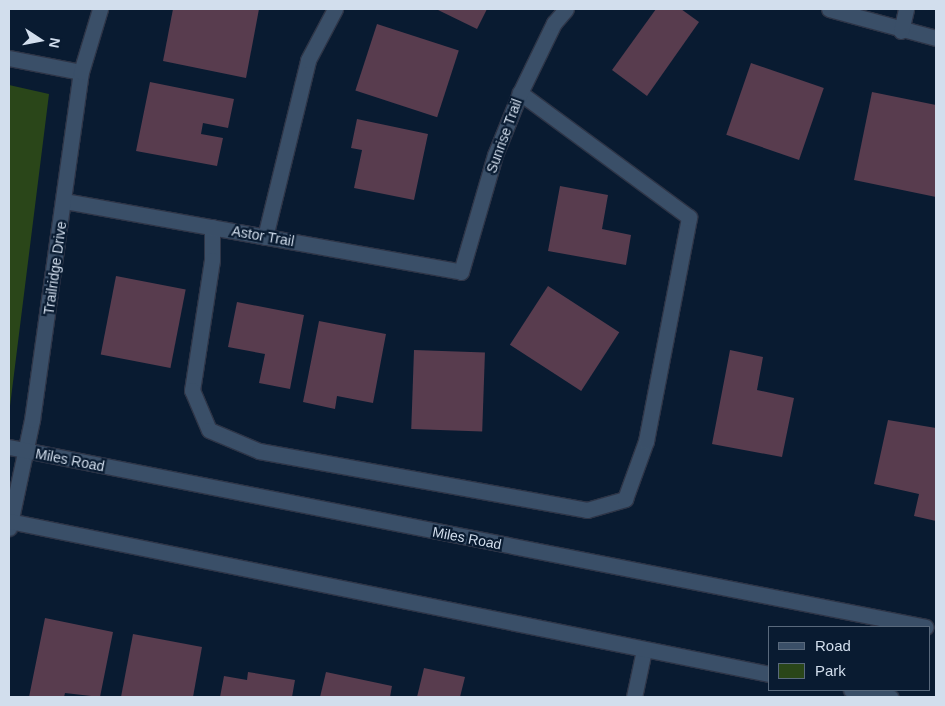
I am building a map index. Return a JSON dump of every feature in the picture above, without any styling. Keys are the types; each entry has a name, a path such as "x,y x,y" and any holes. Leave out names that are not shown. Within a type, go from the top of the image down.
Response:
{"main road":[{"name":"Trailridge Drive","path":"9,524 32,420 81,72 100,9"},
{"path":"265,237 308,60 335,9"},
{"name":"Sunrise Trail","path":"461,272 495,156 520,93 554,23 566,9"},
{"path":"829,9 901,31 936,38"},
{"path":"901,31 906,9"},
{"path":"9,58 81,72"},
{"path":"212,227 212,260 192,390 209,430 259,451 587,510 625,500 646,440 689,218 520,93"},
{"name":"Astor Trail","path":"64,200 461,272"},
{"name":"Miles Road","path":"9,447 917,626"},
{"path":"9,524 768,674"},
{"path":"634,697 644,650"},
{"path":"857,691 890,697"}],"green space":[{"path":"9,85 49,94 9,414"}],"building":[{"path":"173,9 259,9 246,78 163,61"},
{"path":"436,9 487,9 477,29"},
{"path":"656,9 681,9 699,22 647,96 612,70"},
{"path":"377,24 459,51 437,117 355,91"},
{"path":"751,63 824,88 799,160 726,135"},
{"path":"150,82 234,99 228,128 203,123 201,134 223,138 217,166 136,151"},
{"path":"872,92 936,105 936,197 854,180"},
{"path":"357,119 428,134 414,200 354,188 362,150 351,148"},
{"path":"560,186 608,195 602,229 631,235 626,265 548,251"},
{"path":"116,276 186,290 170,368 101,355"},
{"path":"548,286 619,332 581,391 510,345"},
{"path":"237,302 304,315 290,389 259,383 265,354 228,347"},
{"path":"319,321 386,334 373,403 337,396 335,409 303,402"},
{"path":"414,350 485,352 482,431 411,429"},
{"path":"730,350 763,357 757,390 794,398 782,457 712,444"},
{"path":"888,420 936,428 936,521 914,516 919,494 874,484"},
{"path":"45,618 113,632 100,697 65,693 64,697 29,697"},
{"path":"133,634 202,647 193,697 121,697"},
{"path":"424,668 465,677 460,697 417,697"},
{"path":"248,672 295,680 292,697 220,697 224,676 247,680"},
{"path":"326,672 392,686 390,697 320,697"}]}
